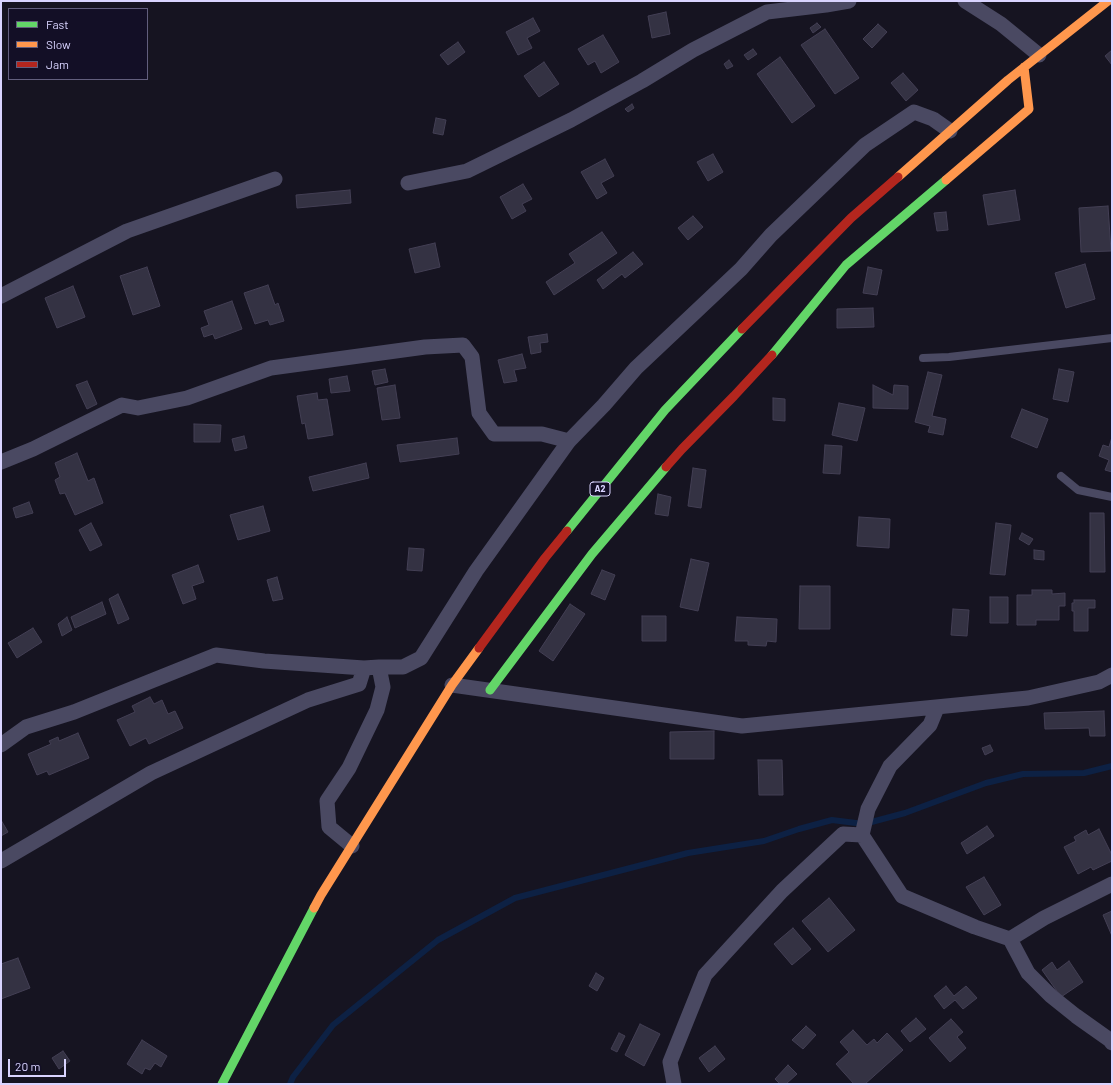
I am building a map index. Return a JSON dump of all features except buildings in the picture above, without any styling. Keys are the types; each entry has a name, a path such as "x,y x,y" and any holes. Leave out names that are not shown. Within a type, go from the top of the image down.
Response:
{"main road":[{"name":"A2","path":"222,1084 321,895 452,685 545,558 665,410 760,310 851,218 1024,67 1108,1"},
{"path":"490,690 592,554 682,449 776,351 846,265 1029,109 1024,67"}],"street":[{"path":"408,183 467,171 474,168 571,120 642,81 693,50 767,12 849,1"},
{"path":"965,1 1001,24 1039,55"},
{"path":"1,745 26,727 74,712 216,655 264,661 372,668 403,667 421,658 476,571 569,441 636,368 740,269 771,235 865,144 914,112 933,119 950,131"},
{"path":"1,296 128,231 274,178"},
{"path":"1,462 32,449 122,404 138,408 188,398 271,368 425,347 463,345 472,357 478,413 494,434 542,434 569,441"},
{"path":"352,846 330,827 327,801 349,768 376,710 383,687 372,668"},
{"path":"1,861 151,773 308,700 359,684 372,668"},
{"path":"452,685 528,697 742,726 871,713 908,711 1028,698 1099,682 1112,675"},
{"path":"937,708 930,725 890,766 868,809 862,835 902,896 975,927 1010,939 1028,973 1051,996 1112,1043"},
{"path":"674,1084 670,1062 705,975 782,891 843,834 862,835"},
{"path":"1010,939 1044,918 1112,884"}],"lane":[{"path":"923,358 1112,338"},
{"path":"1061,476 1078,490 1112,497"}],"waterway":[{"path":"290,1084 293,1077 333,1025 438,940 515,898 688,853 764,841 832,820 864,824 905,813 986,783 1023,774 1084,773 1112,766"}],"traffic: fast":[{"path":"772,355 846,265 946,180"},
{"path":"567,531 665,410 742,329"},
{"path":"490,690 592,554 666,467"},
{"path":"222,1084 314,908"}],"traffic: slow":[{"path":"898,177 1008,80 1108,1"},
{"path":"946,180 1029,109 1024,67"},
{"path":"314,908 452,685 479,648"}],"traffic: jam":[{"path":"742,329 851,218 898,177"},
{"path":"666,467 772,355"},
{"path":"479,648 545,558 567,531"}]}
